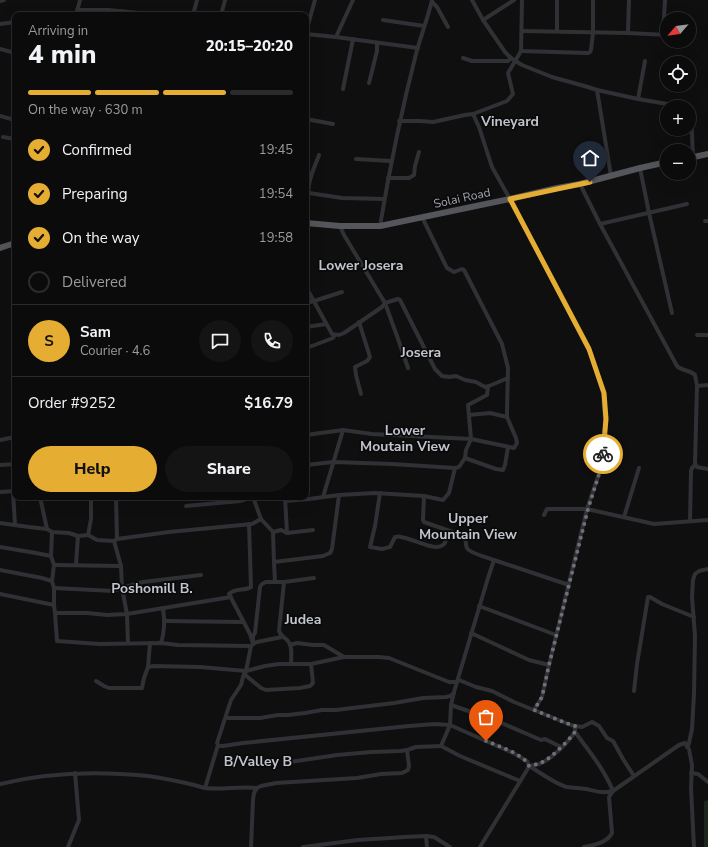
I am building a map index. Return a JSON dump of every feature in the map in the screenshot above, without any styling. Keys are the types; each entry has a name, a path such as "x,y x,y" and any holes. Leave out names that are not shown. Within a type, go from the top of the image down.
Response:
{"highway":[{"path":"696,157 708,154"},
{"name":"Solai Road","path":"309,223 340,226 380,226 580,184 660,164"},
{"path":"0,248 12,244"}],"street":[{"path":"0,1 4,0"},
{"path":"77,12 80,0"},
{"path":"194,12 197,0"},
{"path":"222,12 225,0"},
{"path":"309,22 315,0"},
{"path":"336,37 353,0"},
{"path":"472,0 483,20 506,52 513,60 522,66 552,77 598,90 660,103"},
{"path":"483,20 512,0"},
{"path":"400,121 433,122 473,114 507,101 513,94 508,73 513,60 521,51 522,0"},
{"path":"557,0 557,31"},
{"path":"521,51 590,52 593,33 593,0"},
{"path":"628,33 630,0"},
{"path":"665,0 665,12"},
{"path":"380,226 400,121 418,48 432,1 437,6 448,27"},
{"path":"87,12 108,10 124,12"},
{"path":"383,20 424,26"},
{"path":"0,24 12,22"},
{"path":"522,31 660,35"},
{"path":"309,33 418,48"},
{"path":"343,89 353,39"},
{"path":"369,83 378,43"},
{"path":"0,49 12,52"},
{"path":"464,58 472,61 513,60"},
{"path":"638,99 645,61"},
{"path":"598,90 611,176"},
{"path":"473,114 492,167 589,349 604,393 606,419 601,468 588,509 542,697 534,710"},
{"path":"0,116 12,119"},
{"path":"309,119 333,124"},
{"path":"3,137 12,138"},
{"path":"388,178 408,178 414,175 419,152"},
{"path":"309,184 319,155"},
{"path":"356,159 392,160"},
{"path":"640,168 672,313"},
{"path":"580,184 677,366 694,373 696,377 695,465 691,471 690,521"},
{"path":"309,193 342,198 384,200"},
{"path":"600,224 687,204"},
{"path":"309,435 342,430 372,434 471,439 514,448 517,443 507,417 507,362 502,344 464,270 462,269 454,272 447,268 422,217"},
{"path":"340,226 385,303 408,368"},
{"path":"309,303 342,292"},
{"path":"309,293 332,334 335,335"},
{"path":"309,346 333,338 335,335 339,335 382,307 385,303 398,299 400,300 435,369 439,374 445,377 456,376 465,380 476,382 485,387 508,378"},
{"path":"359,322 370,357 355,367 361,394"},
{"path":"309,327 326,324"},
{"path":"697,335 708,335"},
{"path":"309,465 333,462 459,467 465,458 466,450 471,439 468,405 487,395 488,386"},
{"path":"697,386 708,386"},
{"path":"469,415 490,413 507,417"},
{"path":"323,497 342,430"},
{"path":"0,440 12,438"},
{"path":"465,458 503,470 508,446"},
{"path":"0,465 12,464"},
{"path":"695,465 697,467 708,469"},
{"path":"309,498 380,493 424,496 444,500 449,493 455,468"},
{"path":"624,517 639,468"},
{"path":"0,492 12,491"},
{"path":"380,493 370,547 382,549 390,548 395,537 402,536 439,547 444,545 448,531"},
{"path":"274,562 323,556 330,553 332,550 339,495"},
{"path":"424,496 424,522 464,536 467,541 466,547 470,551 569,585"},
{"path":"14,500 15,525"},
{"path":"41,500 46,529"},
{"path":"88,536 91,500"},
{"path":"116,500 115,540 121,566 128,643"},
{"path":"186,506 243,500"},
{"path":"254,500 262,519 273,532 275,582"},
{"path":"285,500 287,533"},
{"path":"544,515 547,509 588,509 654,524 708,520"},
{"path":"0,523 46,529 52,532 69,533 78,536 88,536 97,540 115,540 169,532 249,524 262,519"},
{"path":"249,524 251,587 248,589 232,591 229,594 250,634 252,645"},
{"path":"273,532 281,530 287,533 313,530"},
{"path":"52,532 51,556 54,564 52,581 54,588 57,641 100,644 161,643 178,645 252,645 257,642 282,637 287,639 290,644 291,664"},
{"path":"76,564 78,536"},
{"path":"0,547 51,556"},
{"path":"441,746 450,726 451,705 454,692 494,560"},
{"path":"54,564 121,566"},
{"path":"687,747 692,728 694,694 695,636 692,598 693,580 695,574 699,571 708,569"},
{"path":"0,570 52,581"},
{"path":"54,588 109,592 143,582 201,574"},
{"path":"205,788 218,745 217,743 231,700 241,684 245,672 255,633 260,587 263,583 314,578"},
{"path":"282,637 279,631 284,582"},
{"path":"0,594 54,605"},
{"path":"55,613 126,614 231,597"},
{"path":"634,691 648,597 694,617"},
{"path":"480,606 556,635"},
{"path":"161,643 164,635 165,620 163,608"},
{"path":"165,620 243,622"},
{"path":"471,633 529,660 549,665"},
{"path":"96,681 109,688 142,688 148,667 150,643"},
{"path":"290,644 297,643 324,645 344,657"},
{"path":"148,667 200,667 245,672 265,666 279,664 311,664 344,657 389,658 449,682 457,682 459,680 492,692 571,725 582,727 592,722 599,726 607,738 613,741 634,776"},
{"path":"245,672 261,688 266,690 300,688 310,686 313,683 311,664"},
{"path":"226,718 260,718 322,710 336,710 423,698 446,697 450,696 454,692"},
{"path":"451,705 496,721 541,740 545,739 561,747"},
{"path":"218,745 224,746 435,724 450,726 513,753 527,761 529,766 566,787 582,788 608,793 684,743 689,749 692,765 691,788 694,847"},
{"path":"575,726 575,732 609,780 613,791"},
{"path":"529,766 539,764 547,759 575,732"},
{"path":"290,762 337,755 441,746 460,756 520,781"},
{"path":"0,784 19,779 75,773 109,773 149,776 205,788 257,788 276,784 402,773 408,770 407,750"},
{"path":"480,847 529,766"},
{"path":"68,847 79,820 75,773"},
{"path":"691,773 698,774 708,782"},
{"path":"251,847 253,800 254,793 257,788"},
{"path":"584,847 598,844 611,836 609,797 613,791"},
{"path":"426,836 426,847"},
{"path":"303,847 329,846 358,840 426,836 434,837 450,847"}],"shaded area":[{"path":"708,800 708,847 704,847 704,801"}],"way so far":[{"path":"486,741 522,758 527,761 529,766 539,764 547,759 575,732 575,726 534,710 542,697 588,509 601,468 603,454"}],"district":[{"name":"Vineyard","path":"510,121"},
{"name":"Lower Josera","path":"361,265"},
{"name":"Josera","path":"421,352"},
{"name":"Lower Moutain View","path":"405,438"},
{"name":"Upper Mountain View","path":"468,526"},
{"name":"Poshomill B.","path":"152,588"},
{"name":"Judea","path":"303,619"},
{"name":"B/Valley B","path":"258,761"}],"route":[{"path":"590,182 510,199 589,349 604,393 606,419 603,454"}]}
